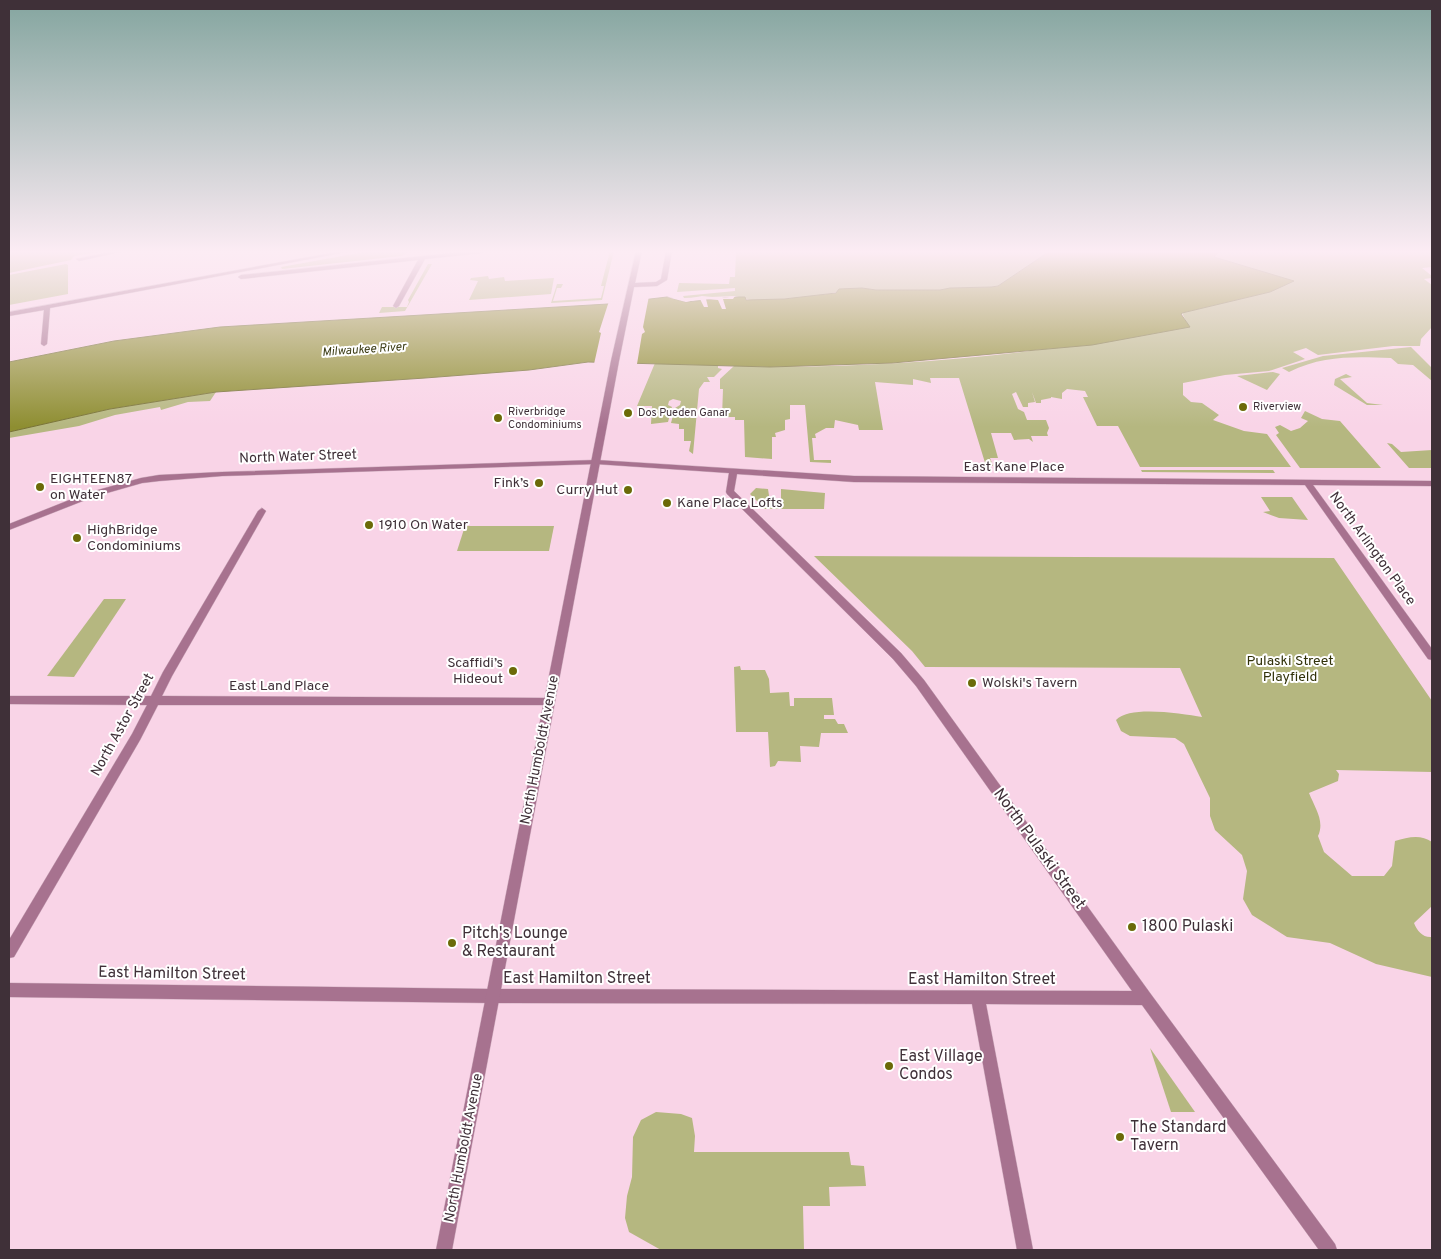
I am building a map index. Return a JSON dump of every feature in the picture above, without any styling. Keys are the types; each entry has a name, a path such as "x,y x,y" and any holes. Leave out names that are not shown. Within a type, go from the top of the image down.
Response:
{"street":[{"path":"9,314 31,310"},
{"path":"44,344 46,310"},
{"name":"North Humboldt Avenue","path":"444,1250 627,310"},
{"name":"East Kane Place","path":"596,462 864,480 1432,483"},
{"name":"North Water Street","path":"9,527 90,495 159,478 222,474 596,462"},
{"name":"North Pulaski Street","path":"733,471 730,492 908,668 1329,1250"},
{"name":"North Arlington Place","path":"1307,482 1432,656"},
{"name":"North Astor Street","path":"9,952 136,737 154,700 262,511"},
{"name":"East Land Place","path":"9,700 550,702"},
{"name":"East Hamilton Street","path":"9,990 493,996 1145,998"},
{"path":"978,998 1025,1250"}],"green space":[{"path":"381,310 406,310 405,311 379,313"},
{"path":"1196,310 1432,310 1432,327 1421,339 1420,346 1393,346 1318,355 1306,348 1293,352 1305,359 1269,371 1225,375 1183,383 1183,395 1191,402 1202,403 1219,415 1213,420 1244,431 1267,434 1291,467 1140,467 1118,426 1097,426 1083,397 1088,397 1085,391 1067,389 1062,393 1062,399 1051,397 1041,400 1041,403 1036,403 1032,392 1035,402 1028,403 1028,407 1023,407 1016,392 1012,394 1018,409 1024,412 1027,420 1046,420 1049,428 1048,436 1031,436 1033,442 1029,439 1014,440 1011,433 991,433 998,458 990,458 993,466 986,466 959,378 930,378 931,383 913,379 913,385 875,382 883,430 859,430 858,425 835,420 834,428 826,428 815,434 816,438 812,438 814,460 831,460 831,463 810,462 805,405 790,405 790,419 785,420 785,430 775,433 776,437 772,437 772,459 745,457 744,420 735,420 735,417 722,417 723,389 720,389 720,379 734,366 791,367 906,363 1020,352 1133,337 1189,327 1182,313"},
{"path":"1411,347 1432,368 1432,381 1413,365 1398,364 1391,358 1339,358 1314,362 1289,372 1282,368 1323,356"},
{"path":"655,363 718,365 718,368 722,369 714,377 707,377 710,382 704,382 699,389 693,454 689,451 691,441 684,441 684,429 679,429 679,424 671,423 675,408 680,405 681,401 673,399 669,401 668,405 672,407 668,422 651,424 652,406 637,406"},
{"path":"1273,372 1280,374 1267,390 1237,376"},
{"path":"1346,374 1352,377 1340,379 1367,403 1383,405 1367,405 1334,385 1335,379"},
{"path":"216,392 210,401 188,402 161,410 160,407 115,415 79,426 9,438 9,432 110,409"},
{"path":"1305,411 1322,419 1340,421 1381,468 1300,468 1276,435 1279,433 1275,427 1280,425 1291,431 1300,428 1308,421 1301,418"},
{"path":"1387,443 1392,444 1401,452 1432,450 1432,468 1409,468"},
{"path":"1141,470 1273,470 1275,473 1142,472"},
{"path":"756,488 768,489 770,502 781,502 781,489 825,493 824,509 765,509 750,494"},
{"path":"1261,497 1292,497 1308,520 1279,518 1263,512 1270,511"},
{"path":"465,526 554,526 549,551 457,551"},
{"name":"Pulaski Street Playfield","path":"814,556 1334,558 1432,701 1432,772 1336,770 1339,774 1338,781 1309,793 1320,820 1318,836 1324,852 1352,876 1384,876 1392,866 1395,841 1419,837 1432,842 1432,906 1414,923 1421,933 1432,937 1432,977 1376,964 1330,943 1287,937 1252,915 1243,899 1247,871 1242,855 1215,830 1210,816 1210,798 1184,744 1175,738 1130,736 1121,731 1116,720 1123,715 1144,712 1202,717 1180,668 925,667 912,651"},
{"path":"104,599 126,599 74,677 47,676"},
{"path":"740,666 741,670 765,670 769,679 770,693 789,692 790,706 794,706 794,698 832,698 834,715 824,715 824,719 835,719 838,724 844,724 848,733 821,733 819,747 800,746 801,762 778,761 775,766 770,767 768,732 736,732 734,667"},
{"path":"1150,1048 1195,1112 1171,1112"},
{"path":"656,1112 681,1114 692,1118 695,1136 694,1152 849,1152 851,1165 864,1166 866,1186 829,1187 830,1206 803,1206 804,1250 661,1250 629,1232 625,1218 627,1196 632,1177 633,1137 641,1120"}],"water":[{"name":"Milwaukee River","path":"511,310 1196,310 1181,314 1190,327 1092,345 892,363 770,367 588,362 529,370 216,392 110,409 9,432 9,362 114,341 220,327"}],"pier":[{"path":"606,310 646,310 643,327 645,332 642,334 637,364 594,364 601,333 599,332"}],"place":[{"name":"Riverview","path":"1243,407"},
{"name":"Dos Pueden Ganar","path":"628,413"},
{"name":"Riverbridge Condominiums","path":"498,418"},
{"name":"Fink’s","path":"539,483"},
{"name":"EIGHTEEN87 on Water","path":"40,487"},
{"name":"Curry Hut","path":"628,490"},
{"name":"Kane Place Lofts","path":"667,503"},
{"name":"1910 On Water","path":"369,525"},
{"name":"HighBridge Condominiums","path":"77,538"},
{"name":"Scaffidi’s Hideout","path":"513,671"},
{"name":"Wolski's Tavern","path":"972,683"},
{"name":"1800 Pulaski","path":"1132,927"},
{"name":"Pitch's Lounge & Restaurant","path":"452,943"},
{"name":"East Village Condos","path":"889,1066"},
{"name":"The Standard Tavern","path":"1120,1137"}]}
